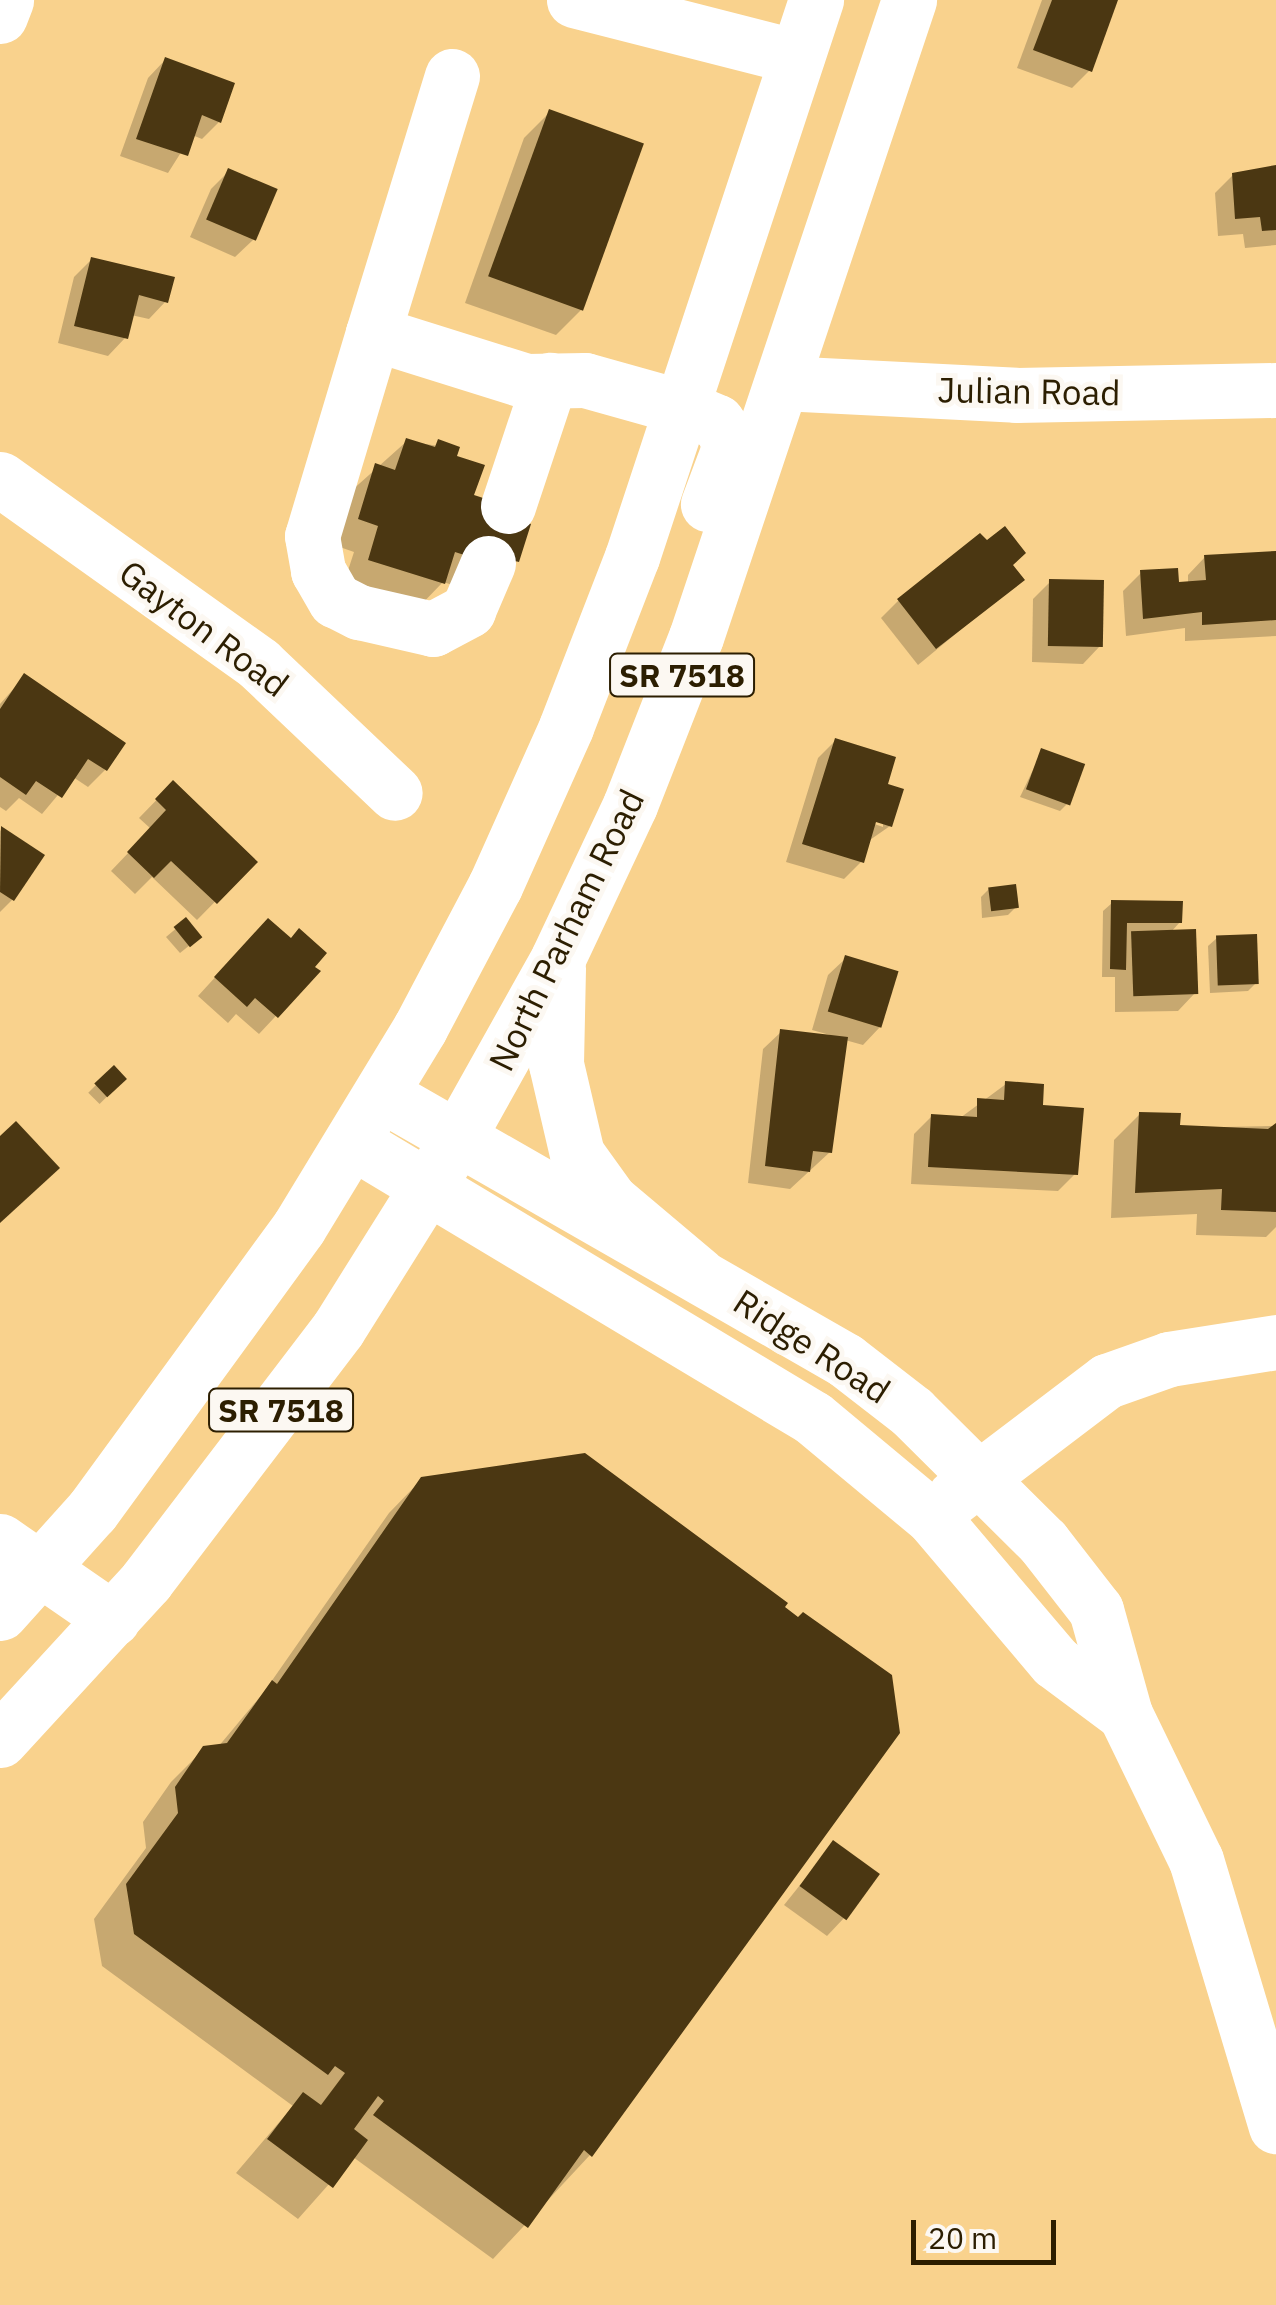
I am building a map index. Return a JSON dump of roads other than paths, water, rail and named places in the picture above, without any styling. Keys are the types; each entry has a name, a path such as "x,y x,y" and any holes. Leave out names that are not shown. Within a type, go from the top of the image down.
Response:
{"main road":[{"path":"0,16 6,0"},
{"path":"574,0 796,57"},
{"name":"SR 7518","path":"0,1613 21,1555 188,1386 353,1142 495,886 566,727 682,407 816,0"},
{"name":"North Parham Road","path":"0,1740 113,1619 278,1413 458,1139 558,958 630,806 696,638 909,0"},
{"path":"452,76 312,536 318,571 335,600 388,624 432,629 468,610 488,562"},
{"path":"373,333 526,380 585,380 682,407 717,422 729,448 686,574 696,638"},
{"path":"508,506 550,380"},
{"name":"Julian Road","path":"782,382 1016,395 1276,390"},
{"name":"Gayton Road","path":"0,479 259,664 395,793"},
{"path":"558,958 556,1064 577,1154 610,1200 699,1275"},
{"name":"Ridge Road","path":"382,1094 846,1360 979,1474 1096,1610 1126,1714 1196,1860 1276,2126"},
{"name":"Ridge Road","path":"353,1142 813,1418 932,1517 1055,1662 1126,1714"},
{"path":"932,1517 979,1474 1108,1381 1169,1359 1276,1342"},
{"path":"21,1555 113,1619"}]}
